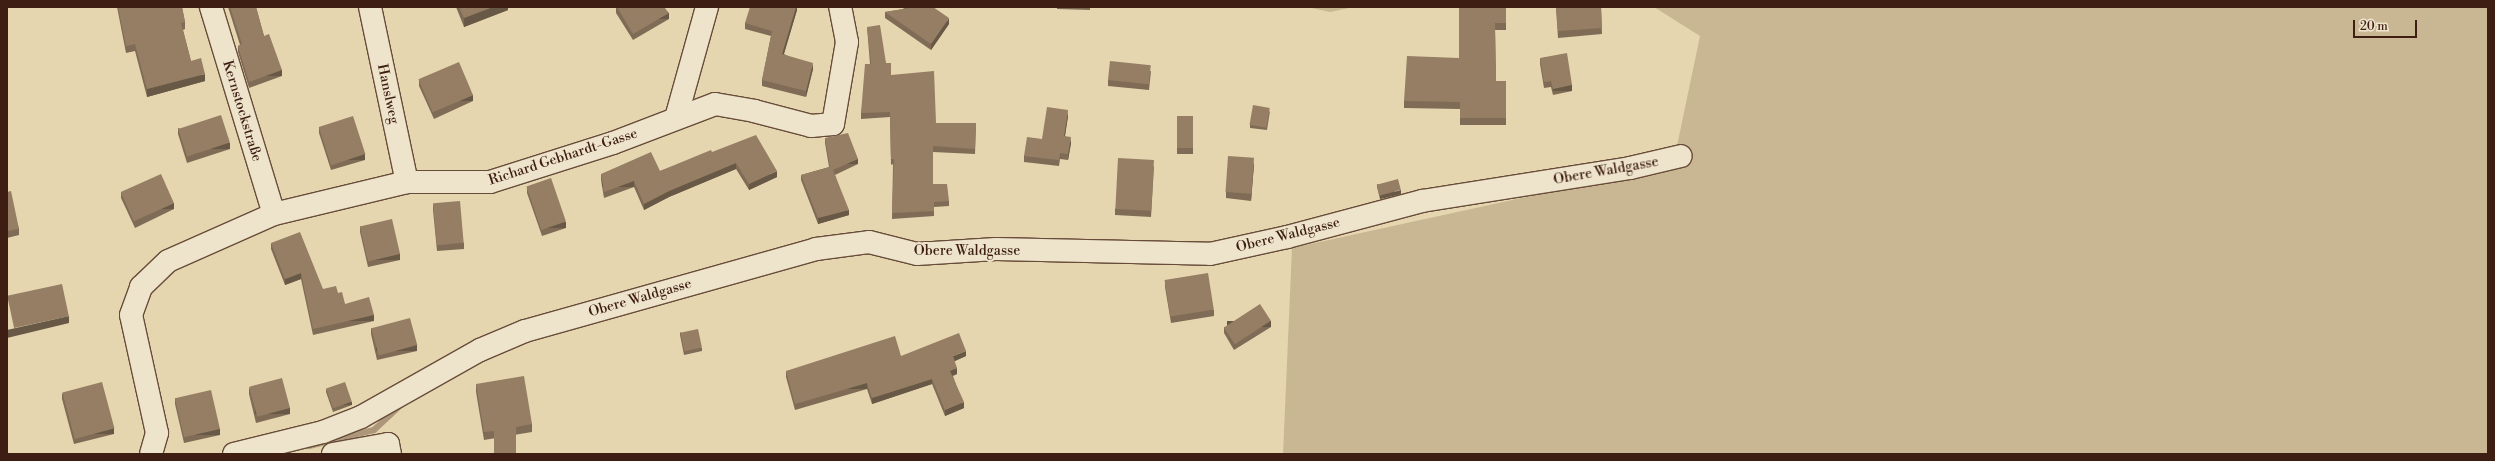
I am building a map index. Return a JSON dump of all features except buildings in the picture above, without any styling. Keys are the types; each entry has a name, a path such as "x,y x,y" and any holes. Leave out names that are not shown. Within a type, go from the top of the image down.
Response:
{"street":[{"name":"Kernstockstraße","path":"211,7 274,214"},
{"name":"Hanslweg","path":"370,7 407,182"},
{"path":"676,118 707,7"},
{"name":"Richard Gebhardt-Gasse","path":"151,454 157,433 131,315 141,287 168,261 274,214 407,182 490,182 613,143 715,104 754,111 811,126 833,124 847,42 840,7"},
{"name":"Obere Waldgasse","path":"234,454 322,432 361,417 480,350 526,331 816,249 869,242 917,254 996,249 1210,254 1287,237 1422,201 1630,168 1681,156"},
{"path":"333,454 389,449"}],"shaded area":[{"path":"1307,7 1354,7 1330,12"},
{"path":"1654,7 2488,7 2488,454 1283,454 1292,248 1673,165 1700,36"}],"waterway":[{"path":"309,446 374,430 401,405"}]}
